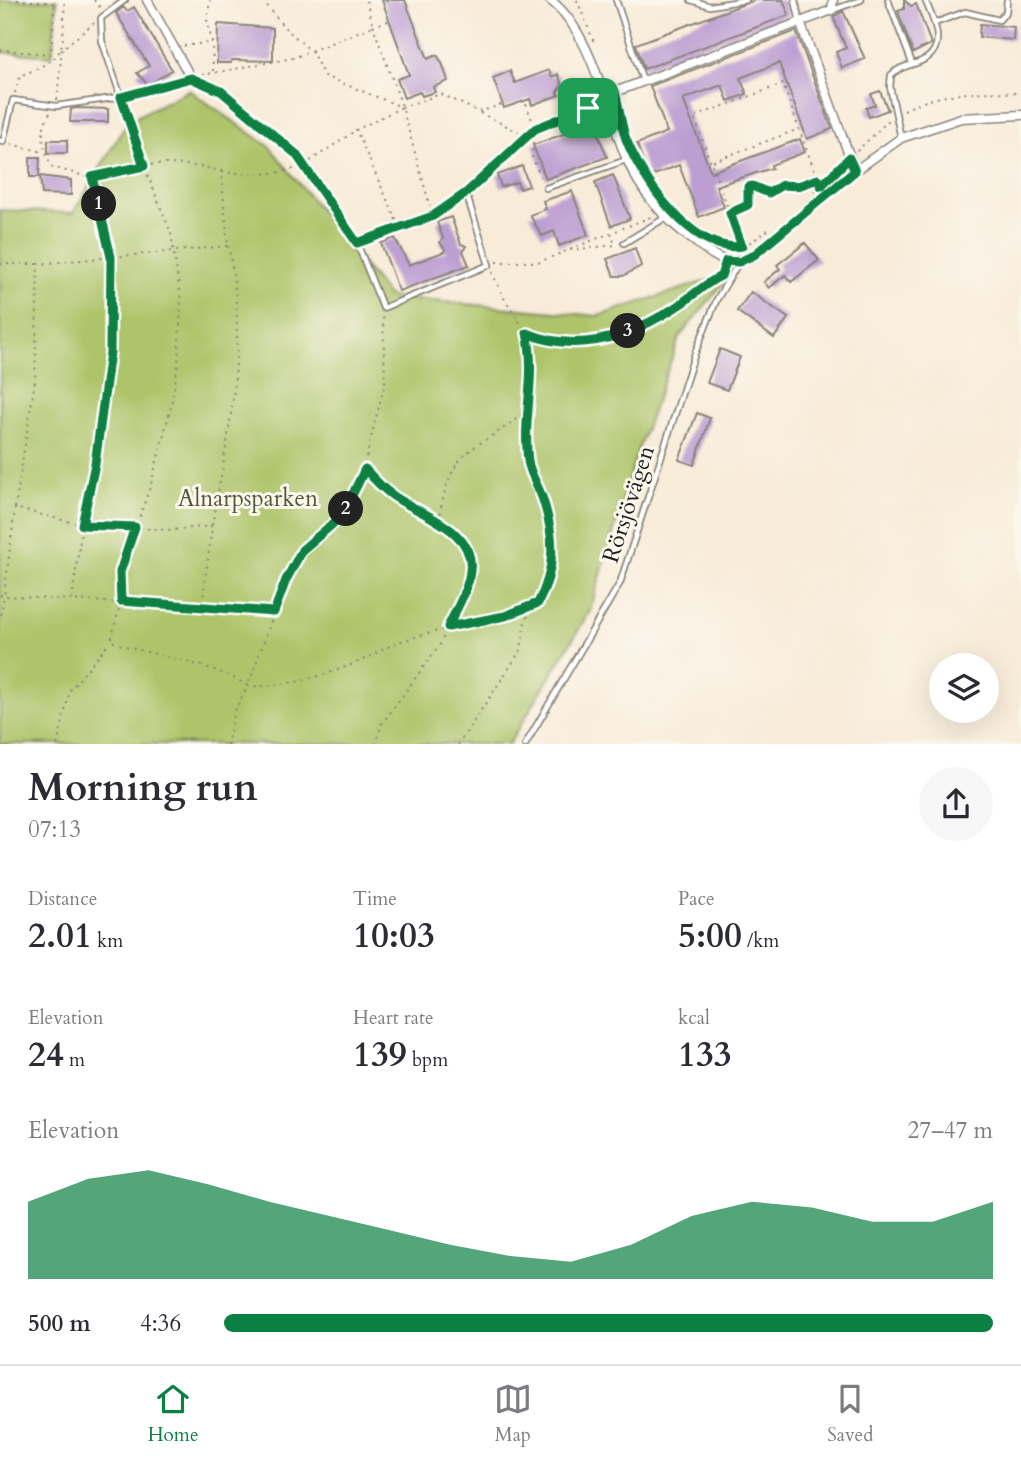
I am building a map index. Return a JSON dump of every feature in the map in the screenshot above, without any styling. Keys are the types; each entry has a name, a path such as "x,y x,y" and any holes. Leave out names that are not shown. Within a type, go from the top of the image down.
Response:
{"street":[{"path":"147,0 191,78"},
{"path":"550,0 562,3 584,48 627,160 663,216 726,261 739,262 765,246 855,171 901,138 961,118 1021,115"},
{"path":"357,243 433,216 466,193 535,129 605,100 615,92 832,10 833,0"},
{"path":"800,22 855,171"}],"lane":[{"path":"121,97 102,41 101,18 125,0"},
{"path":"616,0 643,81"},
{"path":"691,0 710,6 746,0"},
{"path":"795,0 800,22"},
{"path":"832,10 860,0"},
{"path":"888,0 912,64"},
{"path":"901,138 890,87 891,75 899,67 928,57 936,45 935,23 925,0"},
{"path":"935,23 954,13 965,12 999,20 1006,12 1007,0"},
{"path":"2,141 13,100 56,106 121,97 191,78 221,91 296,154 357,243 383,308 488,263 466,193"},
{"path":"545,188 627,160"},
{"path":"624,243 663,216"},
{"name":"Rörsjövägen","path":"525,744 624,574 695,353 717,299 739,262"}],"path":[{"path":"0,50 51,54 55,1 17,0"},
{"path":"13,100 20,76 52,63 62,49 65,0"},
{"path":"94,0 105,15"},
{"path":"211,0 207,20 212,42 213,72"},
{"path":"263,0 283,26 312,52 324,76 402,107"},
{"path":"366,0 402,107 433,216"},
{"path":"191,78 268,64 312,52 388,21"},
{"path":"177,51 187,44 218,42"},
{"path":"742,246 694,117 783,84 821,186"},
{"path":"814,193 896,113 936,95 1021,93"},
{"path":"399,228 356,130 402,107 441,94 527,136"},
{"path":"57,744 70,690 111,641 121,601 120,572 160,455 178,365 181,300 176,250 121,97"},
{"path":"479,113 503,104"},
{"path":"526,104 535,129 532,157 545,188"},
{"path":"711,162 800,129"},
{"path":"2,141 45,152"},
{"path":"72,600 82,525 107,384 111,257 92,177 144,166 181,162 221,172 233,276 236,357 232,414 201,606"},
{"path":"730,213 748,205 748,187 769,193 782,185 798,186 818,179"},
{"path":"458,744 521,650 525,621 548,583 553,565 552,535 544,502 528,463 533,361 527,333 504,298 488,263 539,262 611,232 663,216"},
{"path":"700,234 727,248 742,246 778,223"},
{"path":"611,232 615,245"},
{"path":"565,250 624,243"},
{"path":"0,264 38,264 228,246"},
{"path":"527,333 568,345 587,344 616,336 649,322 699,291 721,276 726,261"},
{"path":"0,618 35,381 38,264"},
{"path":"227,744 234,710 248,686 286,580 302,550 342,516 365,469 385,382 383,308"},
{"path":"439,522 443,493 450,474 466,452 529,408"},
{"path":"365,469 393,495 439,522 458,537 468,553 471,568 441,643 381,725 376,744"},
{"path":"15,508 82,525 172,530 212,526"},
{"path":"2,596 274,612"},
{"path":"111,641 207,667 231,675 248,686 271,688 334,670 397,643 448,627 505,616 538,603"}],"green space":[{"path":"0,0 57,0 52,56 0,52"},
{"name":"Alnarpsparken","path":"189,90 270,147 389,297 598,316 721,276 726,280 680,336 638,450 590,611 509,744 0,744 0,210 73,213 128,121"}],"building":[{"path":"382,0 405,0 428,59 437,55 442,63 448,81 433,87 435,92 422,96 420,92 404,98 397,79 409,75"},
{"path":"755,0 783,0 789,15 644,69 636,44"},
{"path":"904,0 911,6 916,4 931,44 913,53 898,11 904,9"},
{"path":"123,7 127,11 134,7 172,70 148,85 137,73 149,66 116,13"},
{"path":"843,11 865,59 842,68 836,52 846,48 833,17"},
{"path":"218,24 273,28 273,61 231,60 231,63 217,63"},
{"path":"980,24 1014,27 1013,40 979,37"},
{"path":"796,31 832,129 807,139 779,63 740,78 747,94 728,101 722,85 683,99 711,172 800,139 805,152 771,165 772,168 716,186 724,207 699,217 679,165 649,177 637,144 667,132 650,86"},
{"path":"549,70 552,77 558,74 562,85 557,92 559,95 532,105 530,99 504,108 493,78 510,71 515,83"},
{"path":"880,91 888,110 869,117 866,108 875,105 871,94"},
{"path":"71,109 108,109 108,122 70,122"},
{"path":"594,123 607,157 546,179 533,145"},
{"path":"48,140 67,140 67,153 48,153"},
{"path":"30,157 40,157 39,177 30,177"},
{"path":"522,166 529,186 520,189 517,182 501,187 497,175"},
{"path":"613,175 630,219 611,226 595,182"},
{"path":"40,176 71,180 71,195 42,194"},
{"path":"572,191 588,235 559,246 554,231 542,236 530,215 546,209 543,201"},
{"path":"451,217 461,244 466,246 463,251 469,265 399,291 381,243 395,238 409,265 446,251 440,242 443,238 437,222"},
{"path":"805,243 819,260 791,282 785,275 769,288 764,282 780,269 777,265"},
{"path":"635,248 641,266 623,276 614,276 607,259"},
{"path":"751,292 788,318 774,338 737,311"},
{"path":"720,349 740,357 727,390 707,383"},
{"path":"697,413 710,418 694,465 679,460"}],"route":[{"path":"191,78 221,91 296,154 357,243 433,216 466,193 535,129 588,108 615,92 626,139 649,183 672,213 710,241 727,248 742,246 730,213 748,205 748,187 773,193 782,185 798,186 818,179 821,186 849,158 855,171 754,255 739,262 726,261 721,276 709,281 676,307 649,322 616,336 587,344 552,343 527,333 533,361 527,436 528,463 544,502 552,535 553,565 538,603 505,616 448,627 467,584 471,568 468,553 447,526 393,495 365,469 342,516 302,550 286,580 274,612 121,601 120,572 135,527 82,525 95,464 110,352 111,257 101,209 93,191 92,177 144,166 121,97 153,86 191,78"}]}
